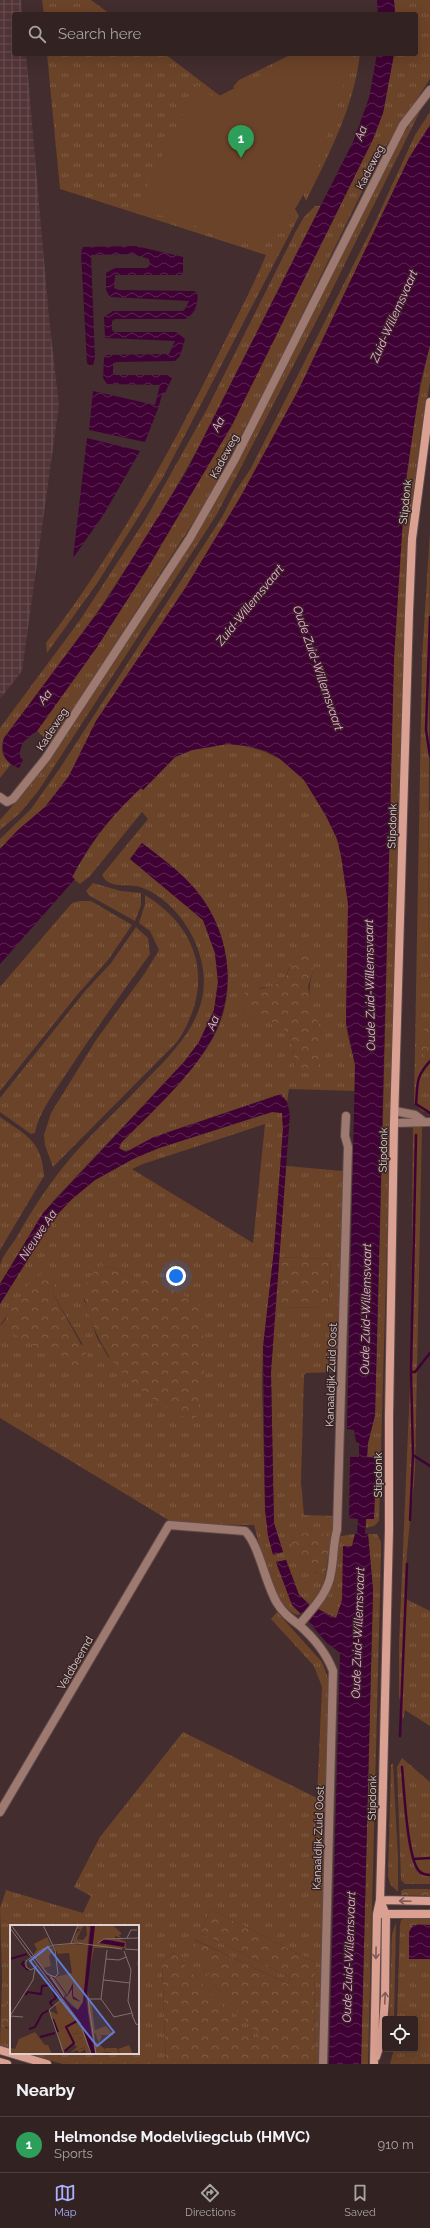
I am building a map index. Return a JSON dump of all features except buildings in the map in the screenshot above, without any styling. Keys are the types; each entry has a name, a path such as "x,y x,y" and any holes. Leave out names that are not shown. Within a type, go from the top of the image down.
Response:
{"main road":[{"name":"Stipdonk","path":"374,2064 377,1914 380,1900 389,1530 389,1417 394,1123 412,539 430,402"},
{"name":"Stipdonk","path":"374,2064 382,2039 384,2019 386,1915 380,1900"},
{"path":"380,1900 430,1901"},
{"path":"377,1914 430,1914"},
{"path":"0,2050 10,2053"},
{"path":"13,2054 47,2064"},
{"path":"0,2062 7,2064"}],"street":[{"name":"Kadeweg","path":"0,797 7,802 14,799 46,758 190,538 235,459 403,126 430,90"},
{"path":"395,1111 415,1115 427,1122"},
{"name":"Kanaaldijk Zuid Oost","path":"299,1625 323,1595 331,1575 334,1541 337,1530 348,1147 345,1136 346,1116"},
{"path":"394,1123 427,1122"},
{"name":"Kanaaldijk Zuid Oost","path":"168,1525 245,1531 253,1538 263,1572 277,1603 286,1616 299,1625 326,1652 333,1671 323,2064"},
{"name":"Veldbeemd","path":"0,1812 168,1525"}],"shaded area":[{"path":"0,0 21,0 22,12 12,12 12,56 26,56 49,318 59,405 22,671 0,699"}],"green space":[{"path":"42,0 91,0 107,12 44,12"},
{"path":"394,0 430,0 430,79 380,155 262,396 203,507 51,743 37,731 97,647 147,569 232,425 373,139 383,113 394,56 418,56 418,12 395,12"},
{"path":"47,56 168,56 244,114 299,216 162,479 98,582 47,653 46,643 71,610 116,541 178,433 216,359 266,255 60,189"},
{"path":"288,56 360,56 352,93 339,130 332,148 306,201 297,180 240,92 233,87 239,80"},
{"path":"298,56 353,56 324,144 317,171 297,206 260,246 137,208 197,85 215,98"},
{"path":"425,101 325,304 217,514 39,790 20,813 0,830 0,820 29,787 44,766 194,535 387,159"},
{"path":"430,112 430,125 409,158 298,391 241,496 186,587 96,721 69,776 45,807 18,830 0,849 0,839 31,809 60,768 222,517 235,492 251,468 376,220 415,135"},
{"path":"315,206 321,206 209,429 157,521 81,637 4,738 2,752 11,764 0,778 0,728 80,620 145,520 207,409 296,231 304,217"},
{"path":"430,345 430,382 420,438 406,575 379,1521 374,1526 366,1528 366,1519 374,1519 376,1458 367,1457 368,1443 375,1415 394,642 397,582 408,463"},
{"path":"430,530 428,976 430,978 430,1024 423,1032 422,1041 428,1061 430,1059 430,1113 422,1111 414,1103 422,659"},
{"path":"228,744 244,746 272,755 284,762 304,780 313,792 332,827 343,859 346,881 349,928 346,1026 356,1067 355,1091 289,1089 287,1102 281,1094 154,1137 130,1150 122,1151 119,1148 121,1143 196,1062 206,1049 217,1030 224,1010 228,988 228,967 224,946 208,906 183,876 142,843 130,859 203,920 215,953 218,982 214,1010 199,1042 184,1062 54,1200 39,1219 0,1284 0,1266 3,1258 37,1204 65,1164 173,1051 185,1036 201,1003 204,985 202,965 196,944 187,926 174,910 158,896 140,887 109,883 102,875 148,819 142,812 90,876 80,884 72,878 94,840 120,809 141,788 143,790 175,757 192,750","holes":["289,968 313,971 310,996 313,1010 322,1034 295,1067 292,1039 280,1023 254,1018 241,1006 260,988 273,986 285,979"]},
{"path":"430,811 430,978 428,976"},
{"path":"93,883 121,891 141,893 141,905 135,921 90,896 86,891"},
{"path":"145,895 164,909 179,925 190,942 196,961 198,981 196,1001 189,1021 177,1042 53,1167 45,1145 44,1135 51,1113 96,1040 145,973 159,950 150,931 139,923 145,904"},
{"path":"91,901 132,925 108,960 77,995 0,1091 0,987 72,903"},
{"path":"136,927 148,938 150,954 52,1095 40,1117 35,1133 31,1134 0,1112 0,1098 86,990 111,963"},
{"path":"297,950 309,952 313,971 308,987 312,1007 322,1034 318,1067 302,1073 295,1067 292,1039 280,1024 254,1018 241,1006 245,992 273,986 285,979"},
{"path":"430,1024 430,1059 428,1062 420,1042 423,1032"},
{"path":"272,1112 282,1113 283,1129 274,1250 263,1347 262,1382 265,1510 283,1552 274,1523 271,1372 275,1308 328,1307 331,1259 278,1257 286,1166 343,1171 338,1372 306,1373 304,1375 301,1482 304,1515 334,1516 332,1534 317,1534 314,1572 325,1576 322,1589 309,1606 309,1604 299,1595 286,1560 276,1562 292,1605 300,1613 299,1615 290,1611 282,1602 275,1590 264,1562 254,1525 175,1524 0,1418 0,1325 0,1304 53,1219 72,1199 95,1180 133,1159 159,1148","holes":["265,1124 253,1243 132,1169 143,1164","102,1264 137,1278 109,1358 97,1338 84,1300","55,1281 52,1292 83,1345 0,1325 22,1297"]},
{"path":"0,1117 25,1134 31,1140 40,1155 43,1164 44,1176 0,1250"},
{"path":"413,1126 422,1126 415,1470 407,1551 406,1599 430,1611 430,1726 405,1710 403,1720 399,1695 399,1644 411,1362"},
{"path":"278,1257 331,1259 328,1307 275,1308"},
{"path":"102,1264 137,1278 145,1277 198,1302 202,1310 204,1374 196,1418 192,1421 158,1402 131,1382 119,1369 99,1339 88,1313 85,1290 90,1277"},
{"path":"50,1272 55,1281 52,1292 88,1357 81,1373 0,1326 17,1300 22,1297 23,1289 42,1273"},
{"path":"296,1533 332,1534 325,1576 311,1570 298,1561 292,1549 292,1541"},
{"path":"355,1534 352,1546 343,1546 344,1573 342,1604 340,1612 336,1619 334,1619 318,1609 329,1592 335,1578 339,1540 341,1536"},
{"path":"368,1534 377,1534 381,1542 381,1554 368,2064 361,2064 373,1590"},
{"path":"277,1612 322,1662 329,1681 322,2064 314,2064 315,1962 210,1909 201,1933 291,1978 288,1984 194,1939 217,1964 207,1977 262,2038 257,2044 173,1952 162,1962 166,2064 63,2064 28,2054 139,2054 139,1925 10,1925 10,1996 9,1995 5,2028 10,2029 10,2049 0,2045 2,1978 0,1908 6,1890 83,1913 91,1896 74,1887 100,1837 183,1732 317,1798 322,1687 314,1666 271,1619"},
{"path":"402,1758 430,1782 430,1884 405,1884 401,1880 397,1767"},
{"path":"393,1763 398,1858 398,1892 390,1884 388,1876 391,1765"},
{"path":"404,1889 430,1889 430,1896 401,1895 401,1891"},
{"path":"210,1909 315,1962 314,2064 166,2064 162,1962 173,1952 257,2043 261,2038 207,1977 216,1964 198,1955 193,1939 288,1984 291,1978 201,1933"},
{"path":"410,1916 430,1917 430,1925 417,1924 409,1959 430,1959 430,2064 390,2064 393,2052 418,2052 418,2016 397,2016 401,1920"},
{"path":"396,1923 394,2016 389,2016 392,1934"},
{"path":"8,1994 10,1997 10,2028 1,2024"}],"water":[{"path":"377,0 394,0 395,12 378,12"},
{"name":"Aa","path":"377,56 394,56 383,113 373,139 232,425 147,569 97,647 37,731 23,742 20,757 23,760 19,768 14,766 7,760 3,752 4,738 106,601 186,472 353,142 369,98"},
{"path":"430,125 430,345 420,384 405,487 394,659 375,1415 368,1443 367,1457 376,1458 374,1519 366,1519 365,1534 368,1534 373,1590 361,2064 329,2064 340,1653 326,1642 308,1621 310,1618 303,1612 300,1613 292,1605 276,1562 286,1560 299,1595 315,1612 318,1609 336,1618 342,1600 343,1546 352,1546 355,1534 357,1534 358,1519 349,1518 350,1457 359,1457 359,1443 356,1442 354,1430 347,1429 355,1065 346,1022 348,904 337,839 326,816 304,780 279,758 266,751 248,746 228,744 192,750 175,757 143,790 141,788 111,819 94,840 72,877 75,879 0,964 0,849 18,830 45,807 69,776 96,721 186,587 241,496 298,391 409,158"},
{"path":"136,246 183,257 183,272 181,275 115,275 114,288 119,290 194,291 197,293 196,308 191,315 185,319 115,319 112,321 112,330 114,332 176,332 185,339 180,356 175,361 117,362 113,364 113,374 115,375 169,375 172,378 165,393 162,394 145,442 89,430 93,391 155,405 160,385 107,384 103,378 104,358 107,355 169,354 175,341 105,338 104,317 113,311 183,311 189,301 110,297 106,290 106,273 115,268 147,268 150,265 149,259 132,254 91,255 95,358 93,365 89,365 87,363 81,253 83,247"},
{"path":"87,438 140,451 104,514 73,558"},
{"path":"142,843 183,876 208,907 224,946 227,967 227,988 224,1009 217,1030 206,1049 177,1086 121,1143 119,1148 126,1152 154,1137 281,1094 287,1102 290,1114 271,1372 274,1523 283,1552 273,1555 268,1536 265,1510 263,1347 274,1250 283,1129 282,1113 272,1112 159,1148 133,1159 95,1180 72,1199 53,1219 0,1304 0,1284 43,1213 184,1062 199,1042 214,1010 218,982 215,953 203,920 130,859"},
{"path":"413,1925 430,1925 430,1959 409,1959 409,1932"}],"waterway":[{"path":"430,617 426,730 430,756"},
{"path":"430,1061 425,1067 418,1081 416,1104 430,1113"},
{"path":"411,1372 416,1135"},
{"path":"410,1520 413,1455 411,1372 415,1372 430,1353"},
{"path":"413,1455 430,1466"},
{"path":"400,1736 407,1564"},
{"path":"402,1767 409,1838 415,1864 421,1873 430,1875"},
{"path":"413,1859 430,1858"}],"place":[{"name":"Helmondse Modelvliegclub (HMVC)","path":"241,158"}],"water label":[{"name":"Zuid-Willemsvaart","path":"394,316"},
{"name":"Zuid-Willemsvaart","path":"250,605"},
{"name":"Oude Zuid-Willemsvaart","path":"318,668"},
{"name":"Oude Zuid-Willemsvaart","path":"370,985"},
{"name":"Nieuwe Aa","path":"38,1235"},
{"name":"Oude Zuid-Willemsvaart","path":"366,1309"},
{"name":"Oude Zuid-Willemsvaart","path":"358,1633"},
{"name":"Oude Zuid-Willemsvaart","path":"349,1957"}]}
